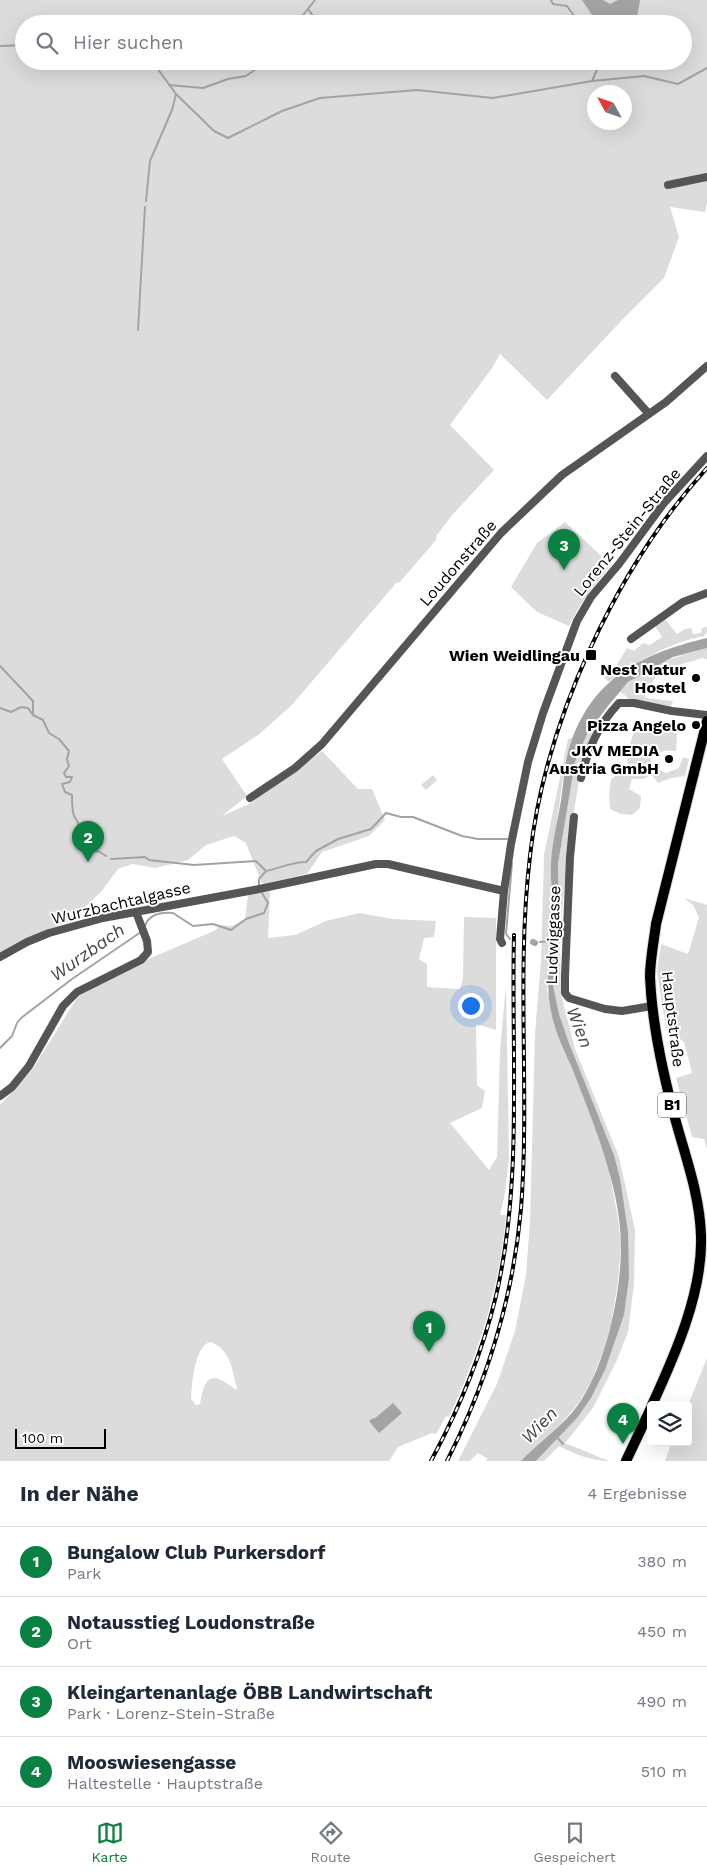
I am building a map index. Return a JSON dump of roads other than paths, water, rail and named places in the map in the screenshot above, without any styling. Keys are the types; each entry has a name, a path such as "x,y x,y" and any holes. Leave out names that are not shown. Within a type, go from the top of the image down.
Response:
{"main road":[{"name":"Hauptstraße","path":"654,1401 688,1317 699,1273 702,1237 698,1201 667,1086 652,1006 650,971 656,924 707,721"},
{"name":"Hauptstraße","path":"626,1461 647,1417"}],"street":[{"path":"668,185 707,177"},
{"name":"Loudonstraße","path":"250,798 295,768 322,744 501,533 562,475 666,402 707,366"},
{"path":"615,376 648,414"},
{"name":"Lorenz-Stein-Straße","path":"502,943 500,939 504,891 513,833 528,762 540,721 574,629 591,597 619,564 664,503 707,456"},
{"path":"632,639 682,602 707,593"},
{"path":"581,778 587,754 598,730 608,714 622,702 707,715"},
{"name":"Ludwiggasse","path":"574,817 564,976 566,993 569,998 605,1009 622,1010 652,1006"},
{"name":"Wurzbachtalgasse","path":"0,958 27,942 64,928 103,918 137,916 376,864 388,864 504,891"},
{"path":"0,1096 12,1087 29,1066 63,1006 77,992 141,960 148,952 147,941 137,916"}],"waterway":[{"path":"303,15 315,0"},
{"path":"551,0 553,4 567,6 574,15"},
{"path":"309,10 312,15"},
{"path":"0,46 15,45"},
{"path":"159,70 176,94 214,131 228,138 282,111 320,98 417,90 493,98 592,81 644,76 678,84 707,68"},
{"path":"169,85 203,88 228,79 246,76 255,70"},
{"path":"592,81 597,70"},
{"path":"146,201 150,161 172,110 176,94"},
{"path":"138,330 145,207"},
{"path":"0,666 33,701 33,715"},
{"path":"0,708 11,712 21,707 28,708 33,715 43,720 49,733 59,739 69,751 67,759 69,766 64,773 66,777 72,777 70,782 62,784 65,792 72,795 73,811 78,823 81,843 86,850 98,851 106,856"},
{"name":"Wurzbach","path":"259,885 259,879 266,871 306,862 316,851 338,839 371,829 386,813 401,817 413,817 462,836 478,839 507,839"},
{"path":"111,859 145,857 149,860 194,865 256,861 266,871"},
{"name":"Wurzbach","path":"510,939 506,934 512,863"},
{"name":"Wurzbach","path":"145,926 153,916 173,913 193,926 213,924 231,930 246,919 264,913 268,903 262,893"},
{"name":"Wurzbach","path":"0,1048 12,1036 21,1018 72,979 141,932"},
{"name":"Wurzbach","path":"540,942 552,941"},
{"name":"Wien","path":"556,1436 563,1444"}],"railway":[{"path":"447,1461 474,1401 496,1339 512,1275 517,1242 523,1165 523,988 526,900 530,856 538,805 551,752 569,700 590,649 615,599 643,552 674,508 707,468"},
{"path":"431,1461 451,1421 477,1360 496,1296 504,1252 510,1208 513,1162 514,935"}],"place":[{"name":"Kleingartenanlage ÖBB Landwirtschaft","path":"564,570"},
{"name":"Wien Weidlingau","path":"591,655"},
{"name":"Nest Natur Hostel","path":"696,678"},
{"name":"Pizza Angelo","path":"696,725"},
{"name":"JKV MEDIA Austria GmbH","path":"669,759"},
{"name":"Notausstieg Loudonstraße","path":"88,862"},
{"name":"Bungalow Club Purkersdorf","path":"429,1352"},
{"name":"Mooswiesengasse","path":"623,1444"}]}
